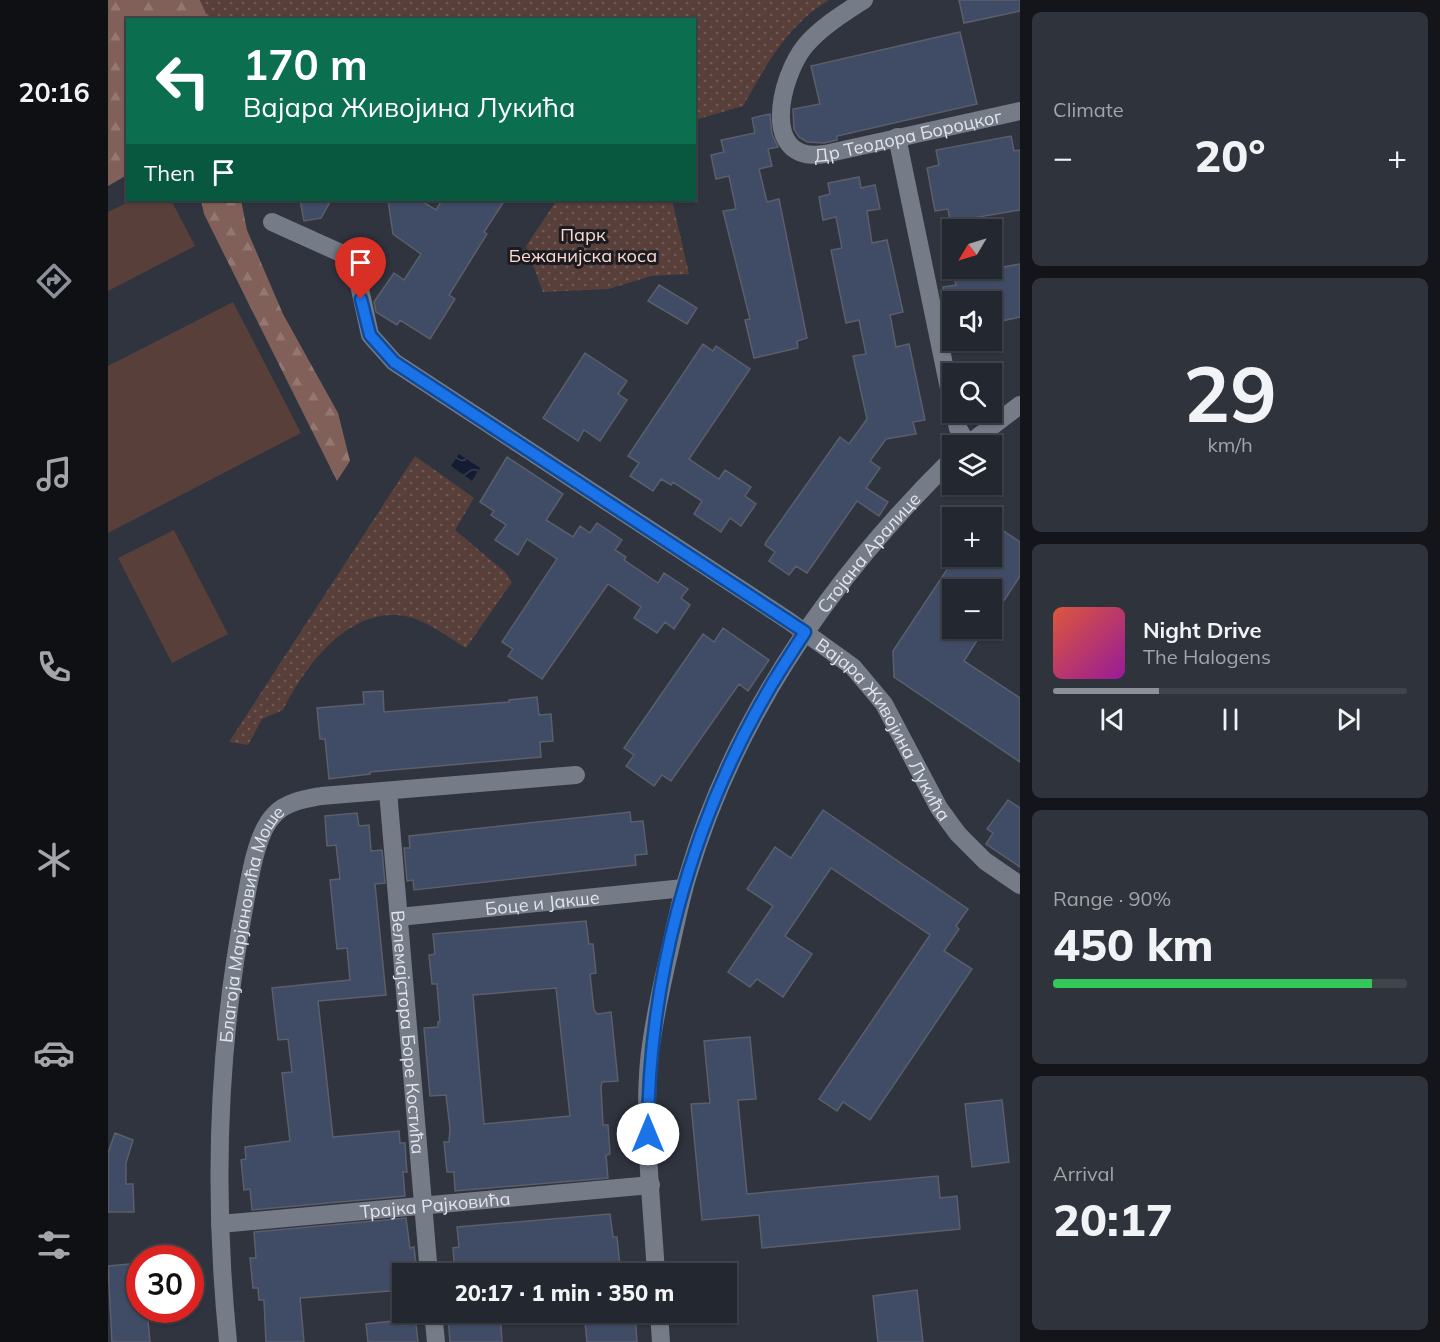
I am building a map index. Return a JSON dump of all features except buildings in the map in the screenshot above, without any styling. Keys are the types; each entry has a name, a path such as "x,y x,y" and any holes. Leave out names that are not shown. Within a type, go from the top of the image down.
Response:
{"street":[{"name":"Др Теодора Бороцког","path":"864,0 819,33 796,60 783,98 780,119 786,139 799,153 825,154 1020,111"},
{"path":"897,137 944,363"},
{"name":"Вајара Живојина Лукића","path":"272,222 343,254 352,263 370,335 394,362 805,632 864,678 899,730 927,786 958,834 986,861 1020,885"},
{"path":"980,435 1020,405"},
{"name":"Стојана Аралице","path":"655,1263 648,1134 649,1062 661,985 684,888 705,824 764,697 805,632 873,541 942,469"},
{"name":"Благоја Марјановића Моше","path":"228,1342 220,1224 218,1135 223,1051 239,936 250,877 264,828 274,814 297,802 321,796 576,775"},
{"name":"Велемајстора Боре Костића","path":"388,791 428,1263"},
{"name":"Боце и Јакше","path":"399,917 684,888"},
{"name":"Трајка Рајковића","path":"220,1224 651,1185"},
{"path":"434,1323 436,1342"},
{"path":"659,1323 661,1342"}],"green space":[{"path":"108,0 200,0 209,18 126,18 126,176 108,186"},
{"path":"200,0 829,0 802,21 779,47 743,106 696,120 696,18 208,18"},
{"path":"131,201 172,201 195,246 108,291 108,212"},
{"path":"201,201 241,201 247,230 283,314 338,413 350,461 337,481 204,214"},
{"name":"Парк Бежанијска коса","path":"556,201 672,201 689,274 651,276 609,289 543,292 526,246"},
{"path":"233,302 301,433 108,533 108,366"},
{"path":"415,456 474,498 455,530 505,572 512,582 466,648 413,618 385,615 365,620 331,643 303,675 283,710 262,719 248,745 229,742"},
{"path":"174,530 228,634 172,663 118,558"}],"water":[{"path":"459,454 480,468 472,481 451,466"}],"route":[{"path":"361,299 370,335 394,362 805,632 764,697 736,754 705,824 688,875 661,985 654,1027 649,1062 648,1134"}]}
